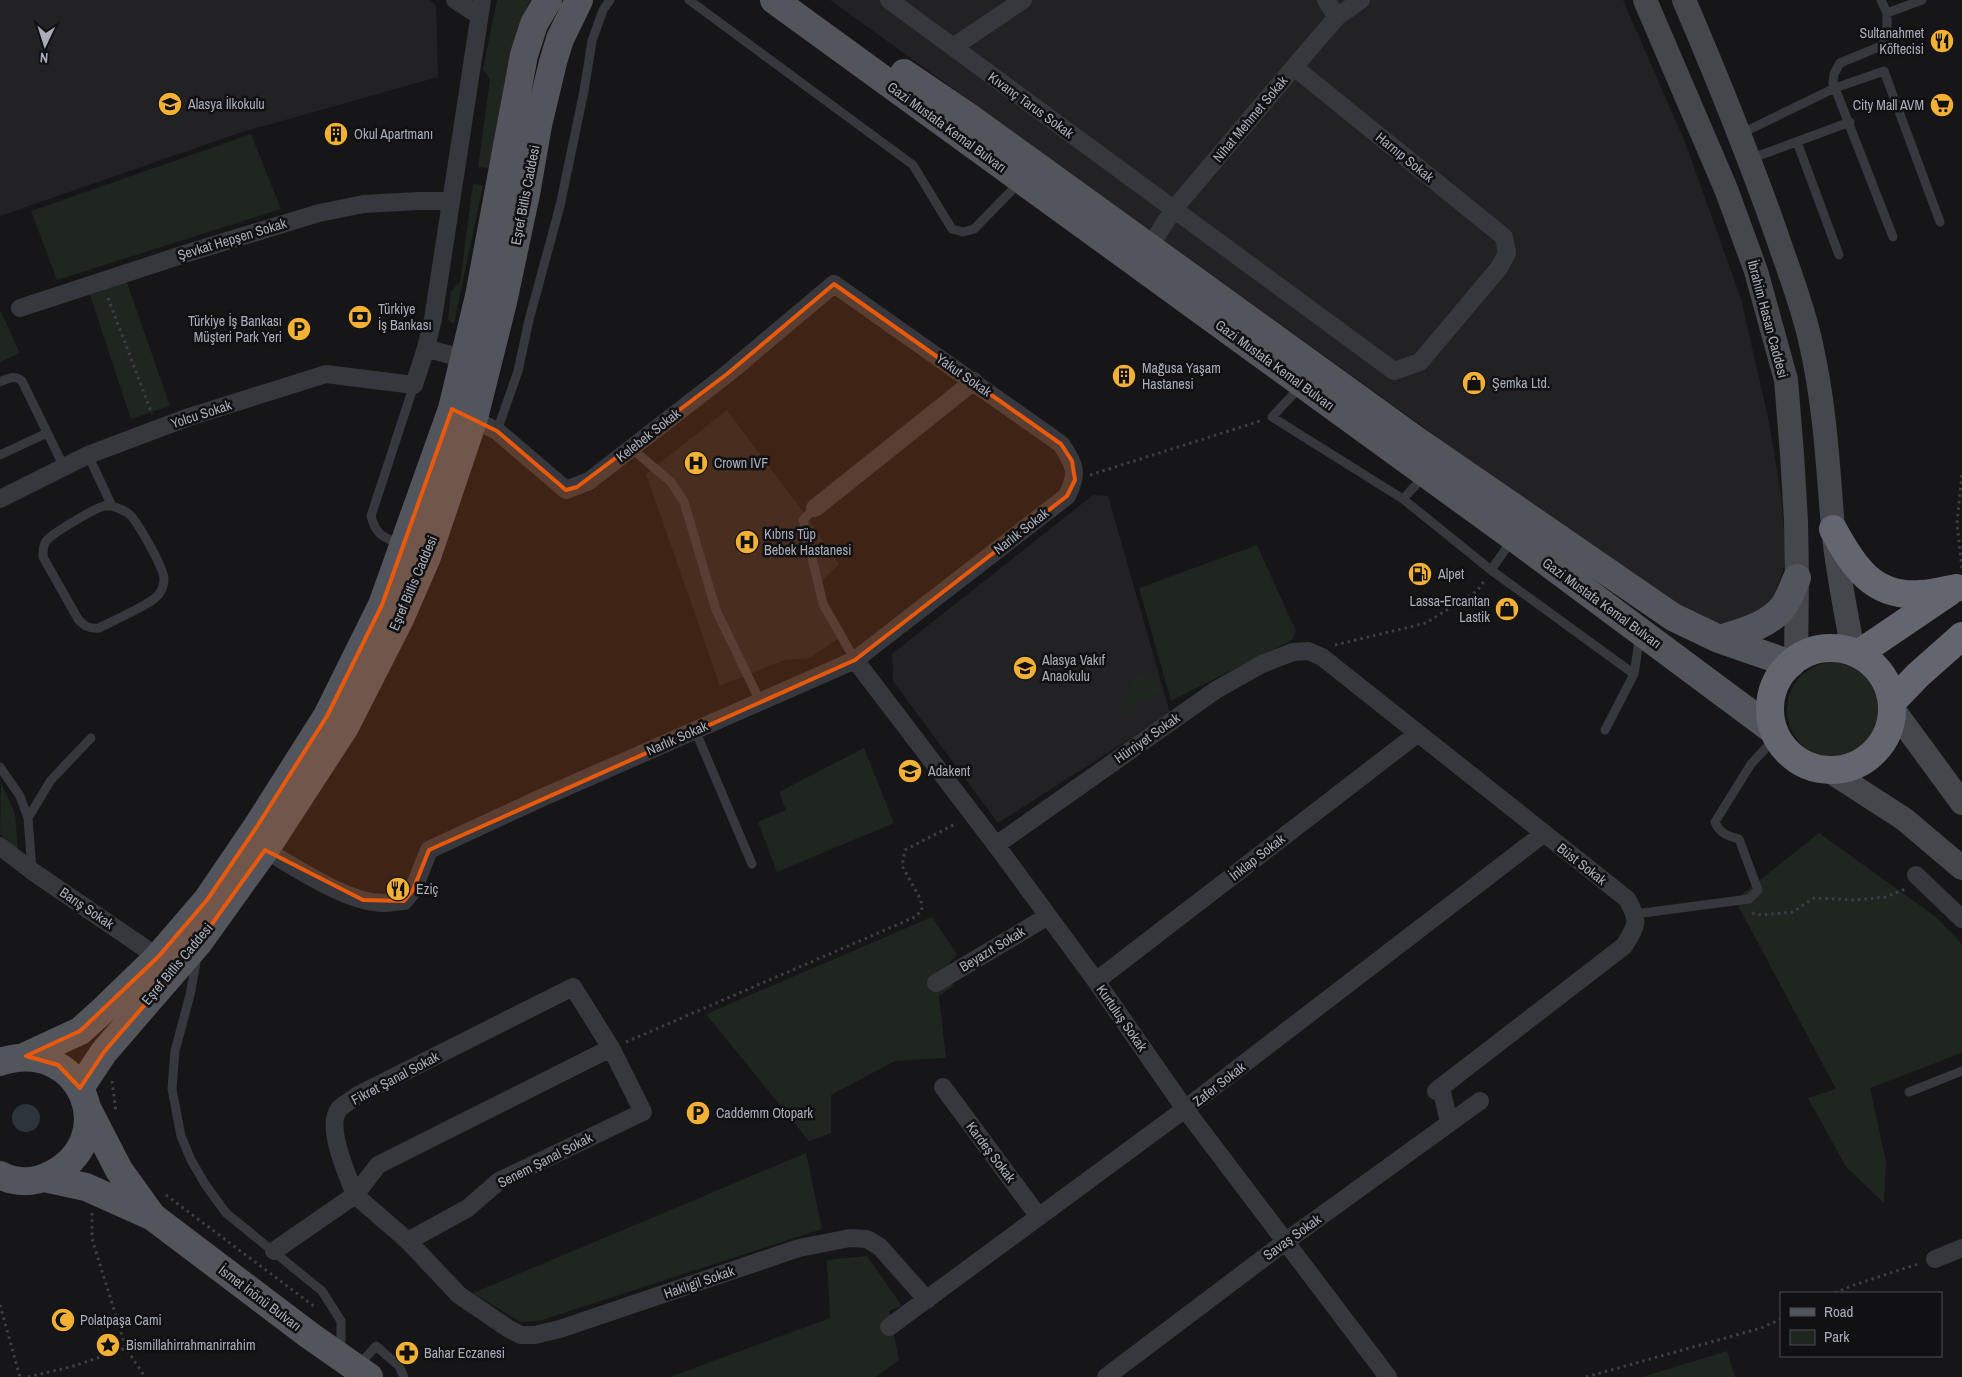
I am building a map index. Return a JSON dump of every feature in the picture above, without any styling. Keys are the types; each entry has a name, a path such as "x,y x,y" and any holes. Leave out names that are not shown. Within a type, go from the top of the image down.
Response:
{"highway":[{"path":"1833,529 1849,558 1861,574 1888,590 1921,594 1960,581"},
{"path":"1855,653 1960,581"},
{"path":"1893,705 1918,675 1962,636"},
{"path":"1833,648 1855,653 1875,666 1887,682 1893,705 1890,729 1880,746 1866,760 1848,768 1828,770 1811,766 1795,758 1783,746 1776,733 1771,716 1771,702 1778,681 1793,661 1814,651 1833,648"}],"main road":[{"name":"Eşref Bitlis Caddesi","path":"474,420 464,360 500,186 524,55 534,24 548,0"},
{"name":"Eşref Bitlis Caddesi","path":"84,1098 104,1052 256,828 327,716 382,605 415,551 474,420 504,302 538,125 553,62 560,39 579,0"},
{"name":"Gazi Mustafa Kemal Bulvarı","path":"774,0 1426,474 1673,617 1719,639 1793,661"},
{"name":"Gazi Mustafa Kemal Bulvarı","path":"802,0 969,117 1416,440 1522,528 1641,632 1776,733"},
{"name":"İbrahim Hasan Caddesi","path":"1646,0 1726,189 1756,271 1786,380 1792,454 1797,578 1793,661"},
{"path":"1684,0 1750,160 1790,272 1811,342 1828,455 1833,529 1839,578 1855,653"},
{"name":"Eşref Bitlis Caddesi","path":"7,1060 80,1030 166,963 199,942 265,850 345,727 400,619 415,551"},
{"path":"1719,639 1749,630 1767,621 1783,606 1797,578"},
{"path":"1893,705 1962,803"},
{"path":"1828,770 1904,819 1962,868"},
{"name":"İsmet İnönü Bulvarı","path":"7,1060 43,1058 58,1065 71,1075 119,1170 153,1218"},
{"path":"17,1181 61,1170 74,1158 83,1143 88,1126 84,1098"},
{"name":"İsmet İnönü Bulvarı","path":"17,1181 86,1187 153,1218 355,1368"}],"street":[{"path":"414,385 434,319 480,7 455,0"},
{"name":"Kıvanç Tarus Sokak","path":"890,0 1394,371 1420,362 1499,268 1507,253"},
{"path":"952,47 1024,0"},
{"path":"1326,0 1337,17"},
{"name":"Nihat Mehmet Sokak","path":"1149,248 1173,210 1294,67 1337,17 1361,0"},
{"name":"Harnıp Sokak","path":"1294,67 1504,237 1507,253"},
{"name":"Şevkat Hepşen Sokak","path":"20,308 320,213 364,204 451,201"},
{"name":"Kelebek Sokak","path":"474,420 566,490 589,481 727,374 834,284"},
{"name":"Yakut Sokak","path":"834,284 1061,444 1072,462 1075,480"},
{"path":"426,348 464,360"},
{"name":"Yolcu Sokak","path":"0,499 88,455 189,417 326,374 414,385"},
{"path":"815,508 974,381"},
{"name":"Narlık Sokak","path":"265,850 336,890 363,900 384,903 404,901 413,890 429,850 694,730 855,660 1067,496 1075,480"},
{"name":"Büst Sokak","path":"1308,651 1322,657 1627,899 1635,914"},
{"name":"Hürriyet Sokak","path":"996,845 1216,690 1262,664 1293,652 1308,651"},
{"name":"Kurtuluş Sokak","path":"855,660 996,845 1096,982 1185,1109 1388,1377"},
{"name":"İnklap Sokak","path":"1096,982 1417,734"},
{"name":"Zafer Sokak","path":"889,1327 1185,1109 1543,834"},
{"name":"Barış Sokak","path":"0,846 32,871 166,963"},
{"path":"1916,875 1962,919"},
{"path":"1449,1124 1438,1089 1624,946 1635,928 1635,914"},
{"name":"Beyazıt Sokak","path":"936,983 1048,916"},
{"name":"Fikret Şanal Sokak","path":"355,1195 337,1144 335,1120 339,1109 358,1095 573,987 611,1048 643,1112"},
{"path":"274,1251 355,1195 378,1165 611,1048"},
{"name":"Kardeş Sokak","path":"943,1087 1039,1216"},
{"name":"Savaş Sokak","path":"1106,1377 1284,1242 1480,1101"},
{"name":"Senem Şanal Sokak","path":"408,1241 468,1208 499,1181 643,1112"},
{"path":"355,1195 408,1241"},
{"name":"Haklıgil Sokak","path":"408,1241 459,1295 509,1330 521,1335 535,1335 560,1329 799,1248 850,1238 867,1239 880,1247 927,1300"},
{"path":"1935,1259 1962,1248"}],"lane":[{"path":"474,420 518,371 529,320 560,206 584,91 592,41 603,10 610,0"},
{"path":"688,0 913,165 952,229 963,232 974,229 1021,181"},
{"path":"1881,0 1887,14 1887,36 1881,46 1840,63 1834,74 1833,84 1850,122 1893,237"},
{"path":"1887,14 1922,0"},
{"path":"1740,134 1835,88 1884,71 1940,222"},
{"path":"1750,160 1850,122"},
{"path":"1797,142 1839,254"},
{"path":"0,382 11,377 17,377 22,380 64,467"},
{"path":"1302,384 1272,417 1403,499 1491,570 1634,674"},
{"path":"414,385 371,516 373,526 379,535 415,551"},
{"path":"0,455 47,433"},
{"path":"631,448 671,482 684,502 716,610 760,701"},
{"path":"88,455 112,506 122,509 132,516 161,569 164,579 163,587 150,602 99,628 90,629 84,626 78,618 43,557 43,548 47,540 55,533 97,509 104,506 112,506"},
{"path":"1403,499 1426,474"},
{"path":"815,508 803,520 823,604 855,660"},
{"path":"1491,570 1522,528"},
{"path":"1605,730 1634,674 1641,632"},
{"path":"694,730 752,864"},
{"path":"1635,914 1749,900 1758,890 1739,839 1726,835 1718,829 1716,822 1751,764 1776,733"},
{"path":"28,818 51,780 91,738"},
{"path":"0,767 20,796 28,818 32,871"},
{"path":"199,942 190,995 175,1051 172,1089 181,1136 191,1160 226,1213 322,1291 342,1321 355,1368"},
{"path":"1909,1092 1962,1071"},
{"path":"355,1368 376,1346 399,1366 404,1377"}],"path":[{"path":"101,281 158,429"},
{"path":"1075,480 1272,417"},
{"path":"1960,581 1957,523 1962,474"},
{"path":"1308,651 1426,624 1477,591 1491,570"},
{"path":"611,1048 916,917 922,910 922,905 902,866 905,850 972,814"},
{"path":"1743,911 1761,915 1793,912 1814,898 1854,900 1886,897 1912,885 1936,893"},
{"path":"111,1078 118,1120"},
{"path":"160,1190 319,1310"},
{"path":"92,1212 92,1239 126,1348 145,1377"},
{"path":"1837,1292 1850,1286 1935,1259"},
{"path":"0,1304 20,1377"},
{"path":"1586,1377 1761,1328 1780,1319"},
{"path":"28,1377 74,1366 126,1348"}],"highlighted area":[{"path":"834,284 1061,444 1072,461 1075,480 1067,496 855,660 429,850 413,890 404,901 363,900 265,850 199,942 104,1052 80,1088 58,1065 26,1056 80,1031 158,957 207,900 256,828 327,716 382,605 452,409 497,431 566,490 577,487 727,374"}],"shaded area":[{"name":"Alasya İlkokulu","path":"0,0 429,0 436,5 438,77 242,132 0,216"},
{"path":"830,0 1623,0 1685,142 1741,299 1768,417 1781,494 1786,556 1781,579 1773,597 1760,612 1727,624 1710,622 1669,604"},
{"name":"Kıbrıs Tüp Bebek Hastanesi","path":"727,410 810,521 839,564 820,583 827,602 845,634 810,658 785,660 720,686 646,474"},
{"name":"Alasya Vakıf Anaokulu","path":"1093,495 1108,496 1170,713 998,823 893,681 892,654"},
{"path":"26,1104 36,1108 40,1118 36,1128 26,1132 16,1128 12,1118 16,1108"}],"green space":[{"path":"497,0 530,0 516,35 489,168 478,167 490,80 483,69"},
{"path":"251,134 281,209 57,280 31,211"},
{"path":"473,184 483,185 454,324 448,320 451,291 460,282"},
{"path":"124,274 170,406 131,419 87,286"},
{"path":"0,310 20,353 0,362"},
{"path":"1257,545 1296,631 1292,640 1171,701 1139,588"},
{"path":"1835,662 1853,666 1869,676 1879,692 1883,710 1879,728 1869,744 1853,754 1835,758 1817,754 1801,744 1791,728 1787,710 1791,692 1801,676 1817,666"},
{"path":"1155,670 1162,691 1138,702 1141,710 1128,718 1114,701 1133,690 1129,681"},
{"path":"864,748 894,823 777,872 758,822 786,810 779,792"},
{"path":"1,783 15,813 18,849 0,834"},
{"path":"1819,833 1936,917 1962,944 1962,1053 1870,1088 1886,1162 1884,1203 1846,1167 1808,1098 1836,1089 1735,900"},
{"path":"932,917 957,954 948,965 953,986 939,996 946,1058 895,1061 831,1095 831,1133 809,1141 706,1014"},
{"path":"806,1153 822,1229 539,1321 520,1322 473,1293"},
{"path":"867,1256 902,1306 889,1311 899,1360 876,1377 670,1377 830,1318 827,1260"},
{"path":"1727,1351 1735,1377 1642,1377"}],"place":[{"name":"Sultanahmet Köftecisi","path":"1942,41"},
{"name":"Alasya İlkokulu","path":"170,104"},
{"name":"City Mall AVM","path":"1942,105"},
{"name":"Okul Apartmanı","path":"336,134"},
{"name":"Türkiye İş Bankası","path":"360,317"},
{"name":"Türkiye İş Bankası Müşteri Park Yeri","path":"299,329"},
{"name":"Mağusa Yaşam Hastanesi","path":"1124,376"},
{"name":"Şemka Ltd.","path":"1474,383"},
{"name":"Crown IVF","path":"696,463"},
{"name":"Kıbrıs Tüp Bebek Hastanesi","path":"747,542"},
{"name":"Alpet","path":"1420,574"},
{"name":"Lassa-Ercantan Lastik","path":"1507,609"},
{"name":"Alasya Vakıf Anaokulu","path":"1025,668"},
{"name":"Adakent","path":"910,771"},
{"name":"Eziç","path":"398,889"},
{"name":"Caddemm Otopark","path":"698,1113"},
{"name":"Polatpaşa Cami","path":"63,1320"},
{"name":"Bismillahirrahmanirrahim","path":"108,1345"},
{"name":"Bahar Eczanesi","path":"407,1353"}]}
